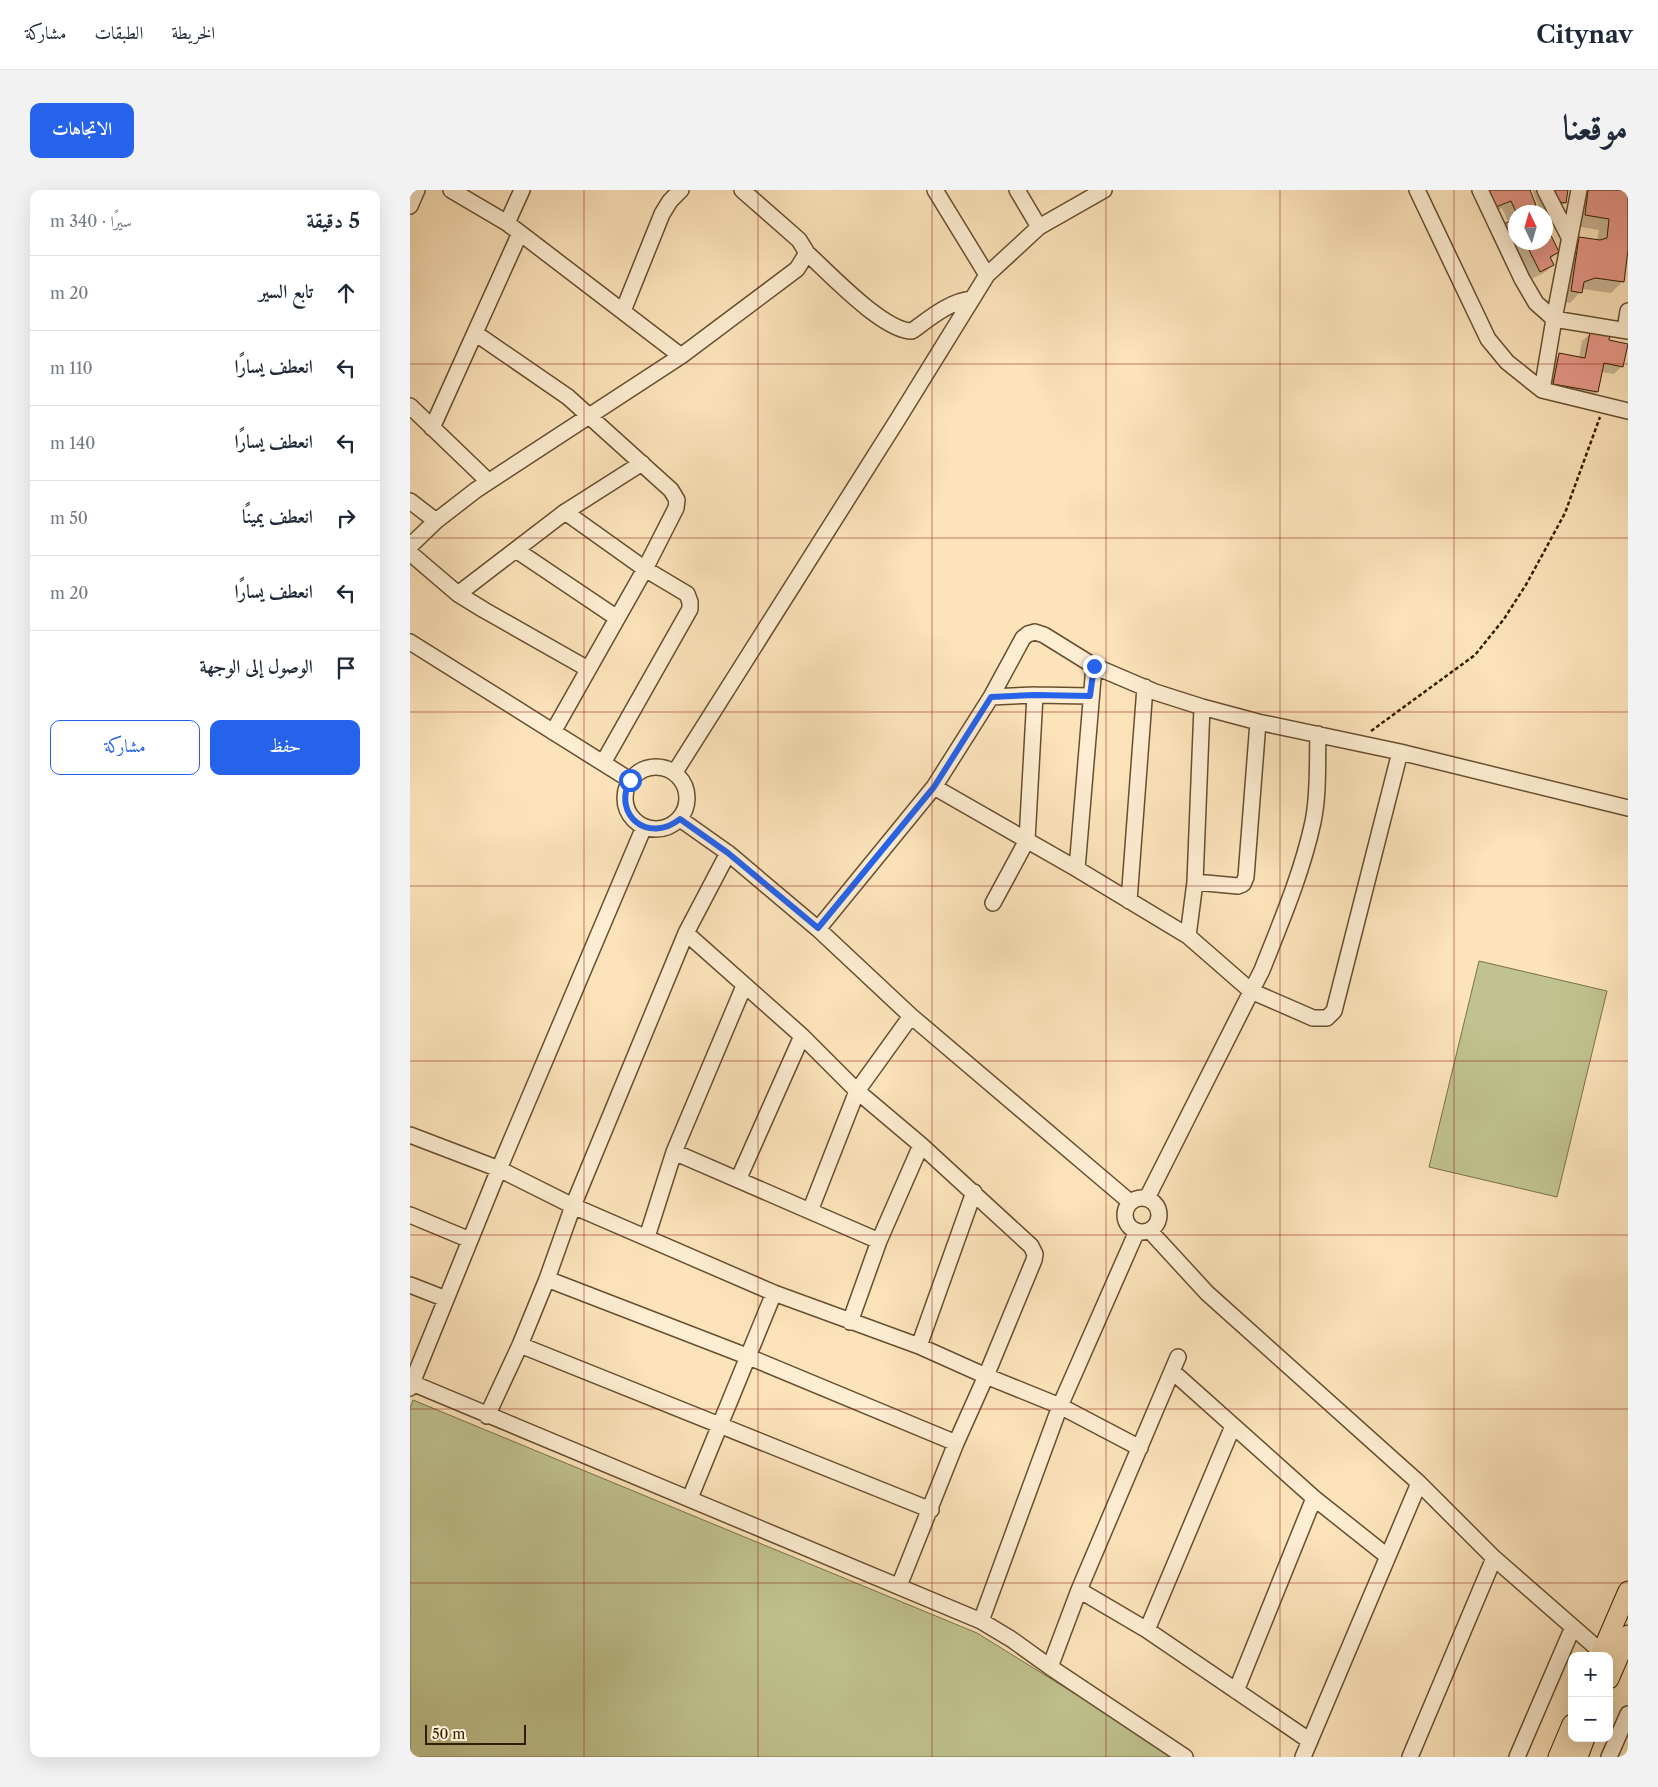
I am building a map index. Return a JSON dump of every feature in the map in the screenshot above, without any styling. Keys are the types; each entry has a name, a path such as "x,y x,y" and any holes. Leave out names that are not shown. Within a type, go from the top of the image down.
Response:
{"main road":[{"path":"1610,1652 1628,1591"},
{"path":"1613,1654 1628,1636"},
{"path":"1558,1757 1568,1733"},
{"path":"1578,1757 1584,1742"}],"street":[{"path":"410,206 417,190"},
{"path":"451,190 507,223 681,356"},
{"path":"507,223 522,190"},
{"path":"623,311 662,214 670,201 682,190"},
{"path":"742,190 799,240 807,253 876,315 906,331 912,331 951,304 961,300 972,299"},
{"path":"935,190 987,275"},
{"path":"1017,190 1038,227"},
{"path":"1417,190 1488,339 1507,362 1542,390 1628,411"},
{"path":"1480,190 1522,279 1536,303 1554,318 1626,331 1628,310"},
{"path":"1545,190 1569,237"},
{"path":"1542,390 1578,190"},
{"path":"675,772 987,275 1038,227 1101,191"},
{"path":"432,428 520,233"},
{"path":"410,546 436,521 488,481 681,356 797,269 807,253"},
{"path":"476,333 568,397 671,490 677,500 676,508 645,569 553,732"},
{"path":"410,406 488,481"},
{"path":"458,594 565,512 642,463"},
{"path":"410,500 436,521"},
{"path":"565,512 645,569 687,594 690,602 690,609 603,763"},
{"path":"516,550 617,618"},
{"path":"410,552 458,594 588,669"},
{"path":"818,928 934,787 991,697 1023,638 1035,632 1044,635 1094,666 1202,708 1258,722 1400,752 1628,808"},
{"path":"410,642 630,780"},
{"path":"1077,869 1094,666"},
{"path":"1129,901 1145,687"},
{"path":"991,697 1035,695 1090,696"},
{"path":"993,903 1027,840 1035,695"},
{"path":"1188,936 1195,882 1202,708"},
{"path":"1195,882 1238,886 1242,884 1246,877 1258,722"},
{"path":"1148,1198 1269,952 1302,862 1313,821 1316,796 1318,734"},
{"path":"934,787 1077,869 1188,936 1251,991 1313,1018 1327,1018 1334,1011 1400,752"},
{"path":"660,767 675,772 682,780 688,799 680,819 672,825 653,829 644,827 636,822 626,807 626,788 630,780 646,768 660,767"},
{"path":"680,819 728,853 818,928 911,1016 1130,1202"},
{"path":"644,827 499,1169 411,1385 690,1498 980,1621 1012,1639 1050,1667 1185,1757"},
{"path":"487,1416 520,1345 547,1280 573,1206 686,933 728,853"},
{"path":"686,933 802,1036 857,1091 974,1192 1031,1246 1035,1254 899,1586"},
{"path":"646,1237 674,1152 744,986"},
{"path":"810,1211 857,1091 911,1016"},
{"path":"738,1180 802,1036"},
{"path":"410,1136 499,1169 573,1206 774,1293 919,1346 1060,1406 1140,1448"},
{"path":"850,1322 879,1240 921,1145"},
{"path":"674,1152 879,1240"},
{"path":"919,1346 974,1192"},
{"path":"980,1621 1060,1406 1144,1231 1158,1222 1160,1210 1157,1205 1148,1198 1141,1197 1130,1202 1127,1207 1125,1219 1128,1224 1144,1231 1207,1294 1419,1483 1494,1558 1573,1627 1598,1652"},
{"path":"410,1215 470,1240"},
{"path":"547,1280 749,1357 956,1443"},
{"path":"410,1285 446,1299"},
{"path":"690,1498 774,1293"},
{"path":"520,1345 931,1510"},
{"path":"1050,1667 1079,1590 1178,1357"},
{"path":"1172,1371 1314,1498 1387,1556"},
{"path":"1147,1630 1234,1426"},
{"path":"1303,1757 1419,1483"},
{"path":"1236,1691 1314,1498"},
{"path":"1410,1757 1494,1558"},
{"path":"1079,1590 1147,1630 1310,1741"},
{"path":"1517,1757 1573,1627"},
{"path":"1610,1757 1628,1714"}],"path":[{"path":"1356,742 1475,654 1504,619 1527,583 1565,513 1604,406"}],"green space":[{"path":"1479,961 1607,991 1557,1197 1429,1167"},
{"path":"413,1400 977,1633 1177,1757 410,1757 410,1408"}],"building":[{"path":"1486,190 1530,190 1536,205 1513,205 1511,201 1491,209"},
{"path":"1547,190 1568,190 1566,203 1552,201"},
{"path":"1588,190 1628,190 1628,250 1624,282 1595,278 1584,282 1582,293 1571,291 1579,237 1600,240 1607,238 1609,219 1585,215"},
{"path":"1508,222 1508,243 1500,226"},
{"path":"1553,240 1559,252 1550,257 1554,265 1540,272 1529,250 1553,250"},
{"path":"1590,332 1610,335 1609,340 1628,344 1623,367 1604,363 1598,392 1553,384 1559,353 1585,358"}],"route":[{"path":"630,780 624,798 626,807 636,822 644,827 653,829 672,825 680,819 728,853 818,928 934,787 991,697 1035,695 1090,696 1094,666"}]}
